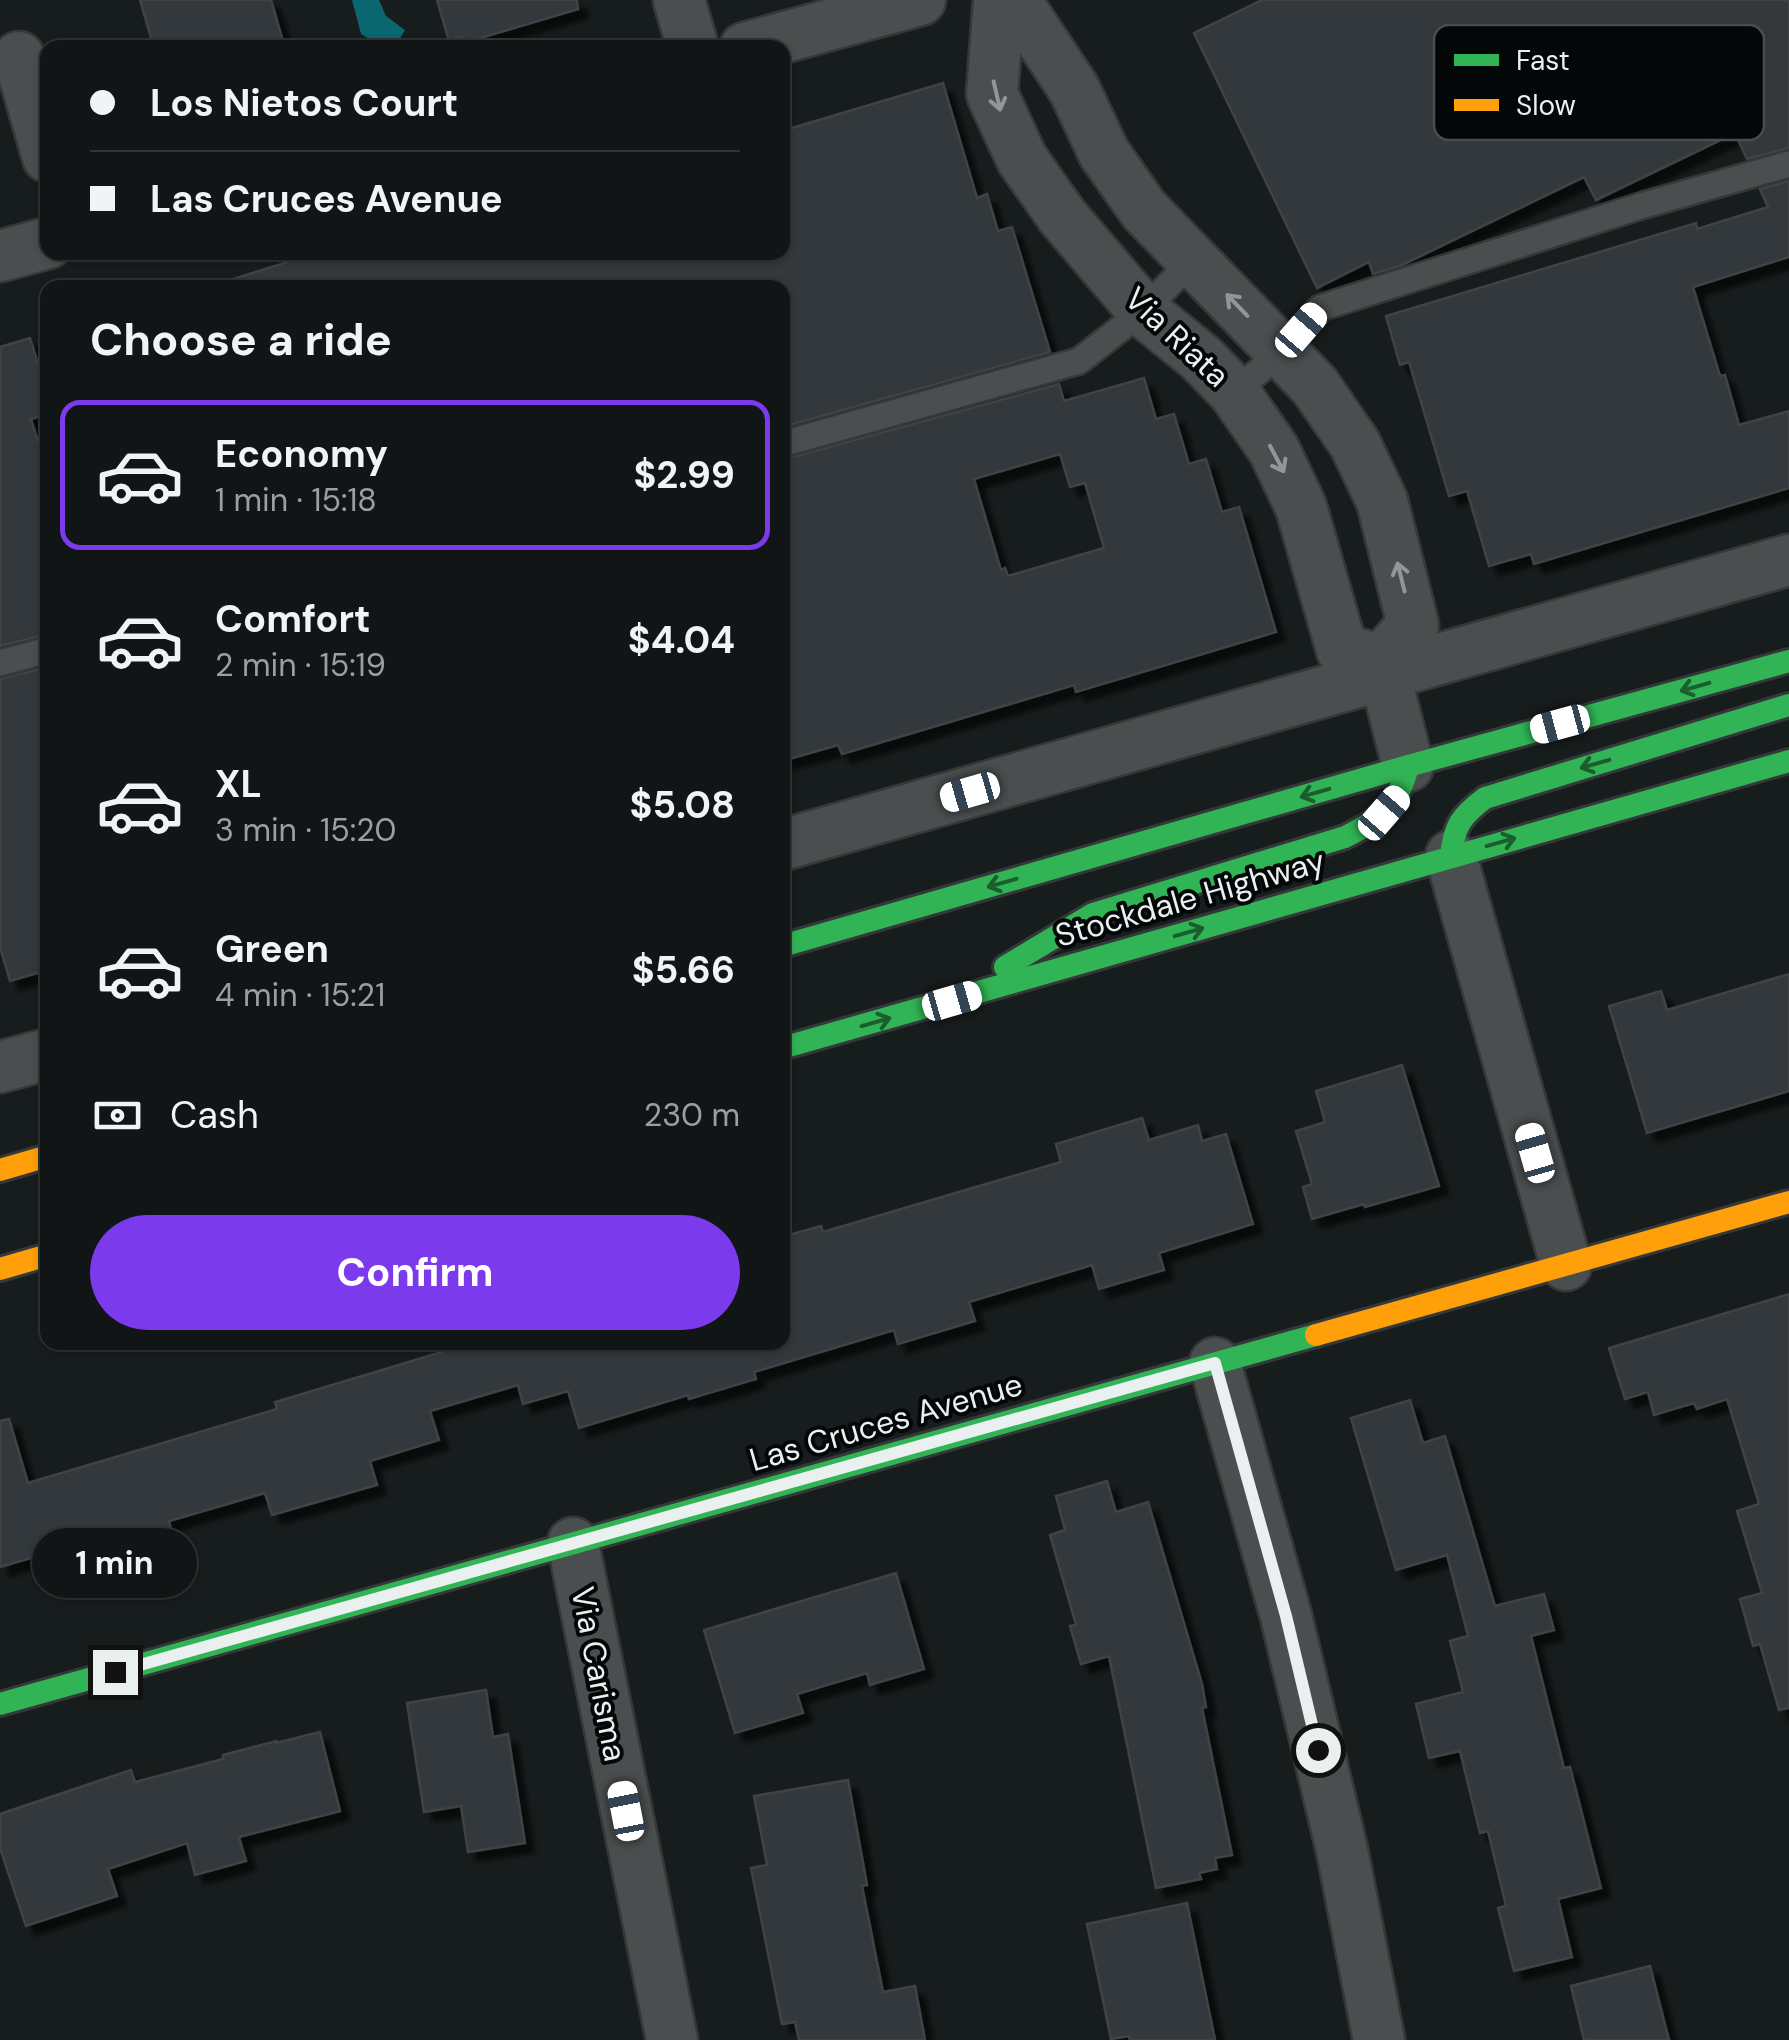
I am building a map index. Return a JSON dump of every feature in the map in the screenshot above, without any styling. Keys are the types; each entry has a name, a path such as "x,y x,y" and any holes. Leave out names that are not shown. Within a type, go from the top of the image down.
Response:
{"main road":[{"name":"Stockdale Highway","path":"790,944 1789,661"},
{"path":"1452,856 1453,834 1464,813 1485,798 1789,705"},
{"name":"Stockdale Highway","path":"790,1046 1789,761"},
{"path":"952,1001 1093,914 1337,840 1364,828 1399,796 1408,766"},
{"path":"0,1170 40,1158"},
{"name":"Las Cruces Avenue","path":"0,1704 1789,1202"},
{"path":"0,1268 40,1257"}],"street":[{"path":"680,0 691,40"},
{"path":"774,40 920,0"},
{"name":"Via Riata","path":"999,0 992,94 1022,159 1062,216 1143,311 1201,358 1234,392 1274,450 1301,507 1342,650 1383,667 1414,625 1382,502 1355,444 1316,386 1144,210 1104,153 1074,89 1016,0"},
{"path":"19,57 40,129"},
{"path":"0,256 40,245"},
{"path":"790,843 1383,667 1789,560"},
{"path":"1383,667 1408,766"},
{"path":"1452,856 1566,1264"},
{"path":"0,1067 40,1056"},
{"path":"1215,1363 1286,1616 1342,1850 1380,2040"},
{"name":"Via Carisma","path":"573,1543 672,2040"}],"lane":[{"path":"1234,392 1282,352 1320,308 1644,205 1789,164"},
{"path":"790,442 1080,361 1143,311 1193,260"},
{"path":"0,663 40,652"}],"water":[{"path":"352,0 379,0 386,16 405,30 399,40 371,40 361,34"}],"building":[{"path":"140,0 271,0 283,40 152,40"},
{"path":"437,0 577,0 578,9 474,40 463,40 462,36 449,40"},
{"path":"1262,0 1789,0 1789,148 1747,159 1738,140 1764,140 1764,25 1434,25 1434,140 1720,140 1596,200 1584,177 1402,265 1373,274 1369,262 1317,288 1194,33"},
{"path":"943,83 977,198 987,194 998,231 1012,227 1050,352 790,425 790,280 233,280 294,260 790,260 790,129"},
{"path":"1789,181 1789,257 1693,287 1739,425 1789,411 1789,488 1534,564 1531,554 1489,566 1467,491 1449,496 1409,362 1400,365 1386,316 1696,223 1697,229 1768,207 1760,189"},
{"path":"30,338 40,370 40,416 31,419 40,448 40,636 0,646 0,347"},
{"path":"1144,378 1156,419 1174,414 1189,464 1206,459 1222,512 1239,507 1276,632 1076,692 1074,685 842,754 838,745 790,759 790,458 1059,384 1064,401","holes":["1060,454 1070,487 1085,483 1104,548 1008,576 1005,568 1001,570 974,479"]},
{"path":"40,669 40,972 10,981 0,947 0,679"},
{"path":"1789,974 1789,1091 1647,1133 1609,1006 1661,991 1667,1010"},
{"path":"1402,1065 1439,1186 1312,1219 1303,1187 1312,1184 1296,1131 1325,1122 1316,1091"},
{"path":"1142,1118 1149,1140 1198,1125 1202,1141 1226,1134 1253,1224 1159,1253 1164,1270 1099,1289 1092,1265 969,1302 975,1321 898,1344 894,1330 754,1372 756,1379 579,1428 568,1391 523,1404 518,1385 430,1411 439,1440 370,1461 377,1485 272,1515 265,1493 169,1521 172,1533 131,1545 133,1553 82,1569 75,1545 0,1567 0,1421 9,1419 28,1483 277,1409 275,1402 448,1350 790,1350 790,1235 821,1226 823,1232 1061,1162 1056,1144"},
{"path":"1789,1294 1789,1708 1779,1710 1760,1644 1753,1646 1740,1599 1762,1593 1737,1511 1759,1504 1727,1399 1697,1409 1694,1403 1654,1415 1648,1392 1625,1399 1609,1348"},
{"path":"1410,1400 1423,1443 1445,1436 1495,1606 1544,1594 1554,1630 1531,1636 1564,1768 1570,1767 1601,1888 1558,1899 1572,1957 1514,1971 1498,1908 1506,1906 1488,1831 1480,1833 1460,1751 1429,1758 1416,1704 1463,1692 1450,1641 1468,1636 1447,1555 1396,1570 1351,1418"},
{"path":"1107,1481 1116,1512 1148,1502 1202,1684 1206,1707 1202,1708 1232,1855 1215,1858 1217,1869 1199,1873 1201,1879 1156,1888 1109,1656 1081,1664 1070,1626 1076,1625 1050,1535 1065,1530 1056,1496"},
{"path":"896,1573 924,1669 870,1685 867,1673 797,1694 803,1713 735,1733 704,1630"},
{"path":"486,1690 493,1737 508,1734 525,1843 468,1852 461,1806 424,1812 407,1703"},
{"path":"320,1732 340,1811 239,1837 246,1861 195,1875 187,1843 108,1869 117,1896 26,1926 0,1848 0,1814 131,1770 135,1782 223,1759 223,1755"},
{"path":"848,1780 867,1885 862,1886 883,1992 915,1986 925,2040 799,2040 795,2022 782,2024 751,1868 767,1865 754,1796"},
{"path":"1187,1903 1215,2040 1130,2040 1129,2036 1111,2039 1087,1924"},
{"path":"1650,1966 1669,2040 1584,2040 1571,1986"}],"traffic: fast":[{"path":"790,944 1789,661"},
{"path":"1451,856 1460,822 1485,798 1789,705"},
{"path":"790,1046 1789,761"},
{"path":"1005,967 1093,914 1345,837 1386,810 1399,791 1408,766"},
{"path":"0,1704 1316,1335"}],"traffic: slow":[{"path":"0,1170 40,1158"},
{"path":"1316,1335 1789,1202"},
{"path":"0,1269 40,1257"}],"route":[{"path":"115,1672 1215,1363 1286,1616 1318,1750"}]}
